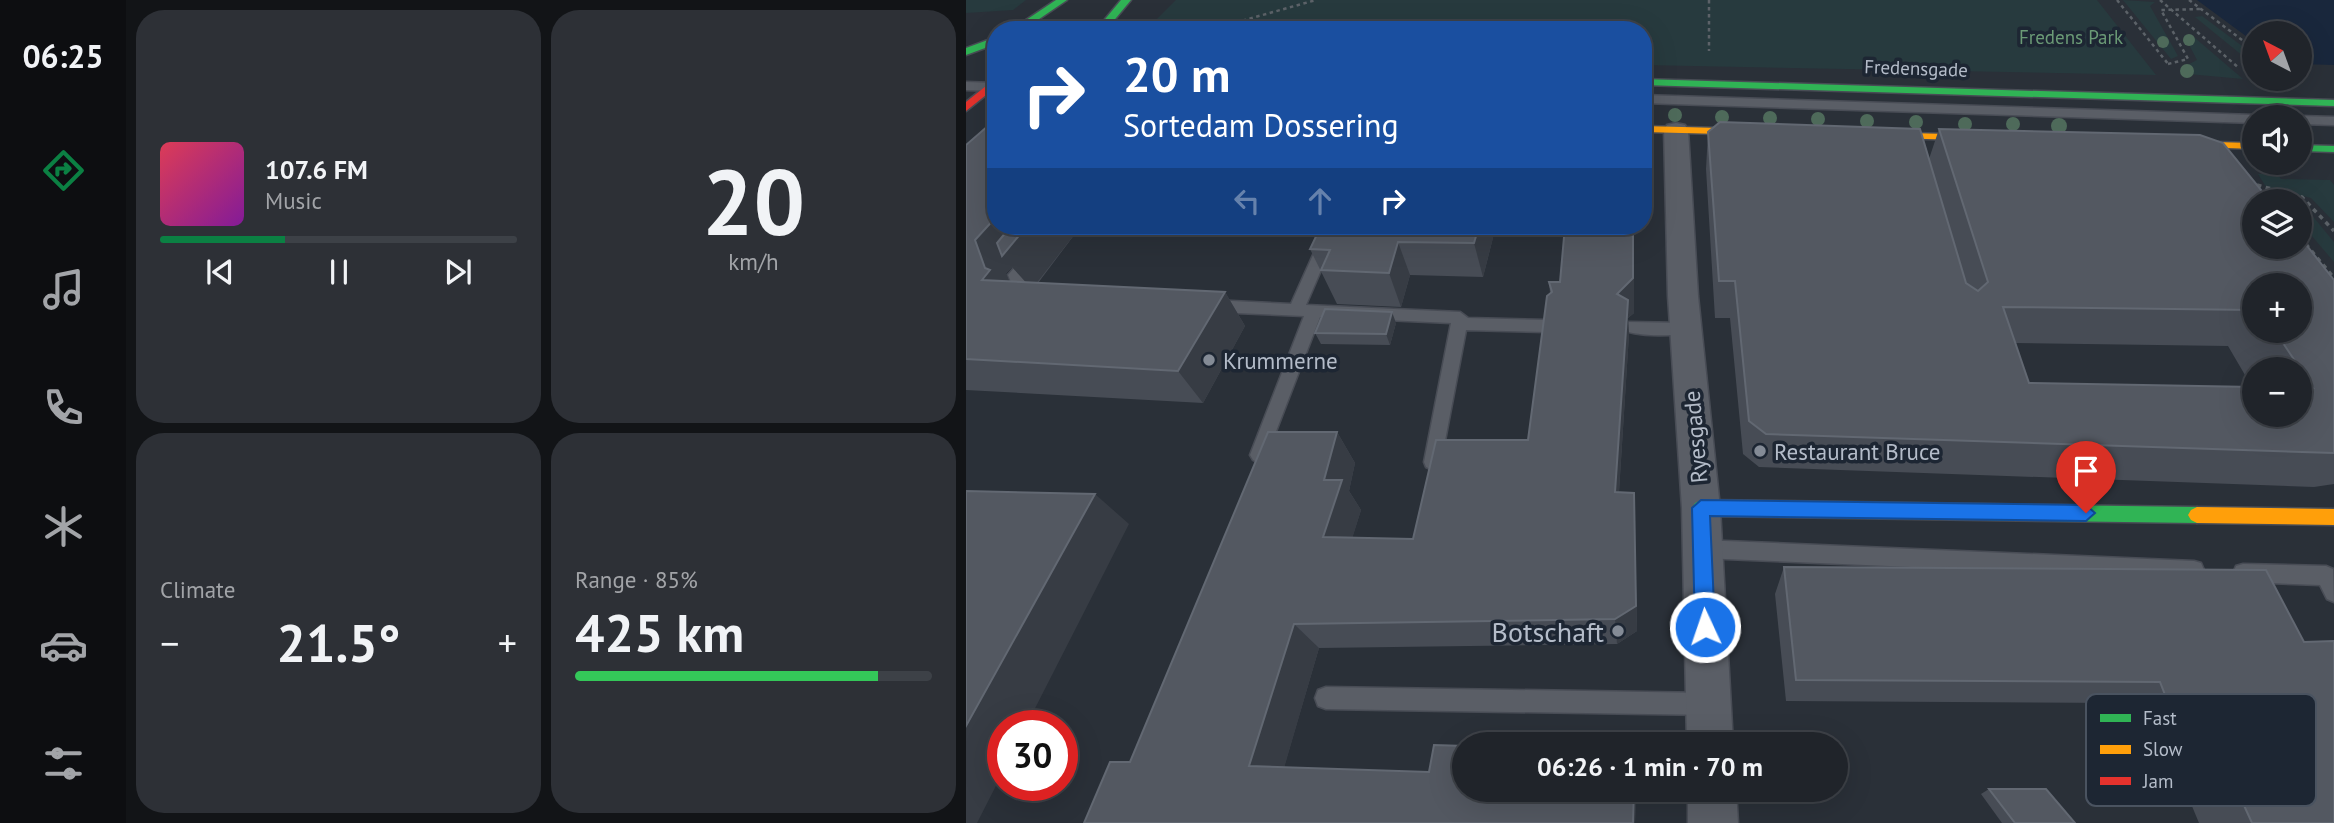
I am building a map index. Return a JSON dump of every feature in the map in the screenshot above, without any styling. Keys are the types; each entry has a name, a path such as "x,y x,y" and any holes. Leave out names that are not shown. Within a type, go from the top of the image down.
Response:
{"street":[{"path":"1108,21 1126,0"},
{"path":"1038,21 1068,9"},
{"path":"966,52 987,44"},
{"path":"966,59 987,60"},
{"name":"Fredensgade","path":"1652,82 2334,103"},
{"path":"966,94 987,90"},
{"path":"968,114 987,95"},
{"path":"1652,129 1772,132"},
{"name":"Ryesgade","path":"1676,130 1686,329 1701,508 1710,732"},
{"path":"1854,134 2006,139"},
{"path":"2158,143 2242,146"},
{"path":"2312,148 2334,149"},
{"path":"1701,508 2334,517"},
{"path":"1712,802 1713,823"}],"lane":[{"path":"966,86 987,88"},
{"path":"1652,100 2242,119"},
{"path":"2312,120 2334,121"},
{"path":"1909,136 1914,154"},
{"path":"1050,235 1016,275 1024,297 1051,298"},
{"path":"1250,478 1330,235"},
{"path":"1200,306 1460,318 1429,485"},
{"path":"1459,324 1546,326"},
{"path":"1629,328 1686,329"},
{"path":"1701,549 2326,576 2334,592"},
{"path":"1326,698 1709,704"}],"path":[{"path":"1241,21 1316,0"},
{"path":"1707,83 1709,0"},
{"path":"2117,0 2168,64 2187,97"},
{"path":"2160,0 2241,69"},
{"path":"2189,0 2242,40"},
{"path":"2168,64 2188,58 2161,10 2201,9"},
{"path":"2253,180 2258,187 2302,197 2334,231"},
{"path":"2312,251 2334,278"}],"green space":[{"path":"966,0 1026,0 1013,10 966,13"},
{"name":"Fredens Park","path":"1176,0 2097,0 2156,75 1652,65 1652,21 1156,20"},
{"path":"2123,0 2155,2 2150,6 2178,56 2171,59"},
{"path":"2202,16 2242,46 2242,55 2195,17"},
{"path":"2184,35 2195,38 2242,79 2188,74 2184,71 2185,66 2197,60"},
{"path":"2259,175 2278,175 2281,179 2330,180 2334,185 2334,222 2312,199 2312,189 2266,187"},
{"path":"2312,215 2334,242 2334,262 2312,236"}],"water":[{"path":"2197,0 2334,0 2334,65 2312,64 2312,21 2242,21 2242,33"}],"building":[{"path":"1720,122 1920,129 1966,283 1978,291 1988,282 1939,129 2200,135 2223,143 2242,166 2242,175 2249,175 2260,189 2242,189 2242,259 2312,259 2312,252 2334,280 2334,453 1766,434 1749,421 1735,281 1719,281 1708,132","holes":["2242,273 2312,273 2312,343 2283,343 2292,357 2312,357 2312,427 2242,427 2242,387 2029,383 2003,307 2242,310"]},
{"path":"987,127 987,227 975,240 985,268 990,270 982,280 1225,292 1178,371 966,359 966,145"},
{"path":"1004,235 1020,235 1002,256 997,243"},
{"path":"1317,235 1476,235 1474,243 1398,242 1389,273 1321,270 1330,250 1310,249"},
{"path":"1564,235 1633,235 1633,278 1617,294 1628,300 1615,492 1634,493 1636,606 1615,619 1294,624 1249,766 1429,772 1434,745 1452,746 1452,802 1634,802 1633,823 1084,823 1110,762 1130,762 1268,432 1337,432 1324,480 1342,480 1323,537 1413,539 1436,440 1528,440 1547,296 1552,292 1549,282 1560,282"},
{"path":"1325,309 1392,312 1386,334 1315,333"},
{"path":"966,491 1095,494 966,726"},
{"path":"1784,567 2266,570 2304,642 2334,641 2334,823 2252,823 2244,806 2316,806 2316,694 2165,694 2160,682 1796,680"},
{"path":"1989,789 2046,789 2075,823 2015,823"}],"traffic: fast":[{"path":"1030,21 1062,0"},
{"path":"1108,21 1126,0"},
{"path":"966,52 987,44"},
{"path":"1652,82 2334,103"},
{"path":"2312,148 2334,149"},
{"path":"1701,508 2197,515"}],"traffic: slow":[{"path":"1652,129 1760,132"},
{"path":"1869,135 1988,138"},
{"path":"2174,144 2242,146"},
{"path":"2197,515 2334,517"}],"traffic: jam":[{"path":"966,108 987,89"}],"place":[{"name":"Krummerne","path":"1209,360"},
{"name":"Restaurant Bruce","path":"1760,451"},
{"name":"Botschaft","path":"1618,631"}],"route":[{"path":"1705,627 1701,508 2086,513"}]}
